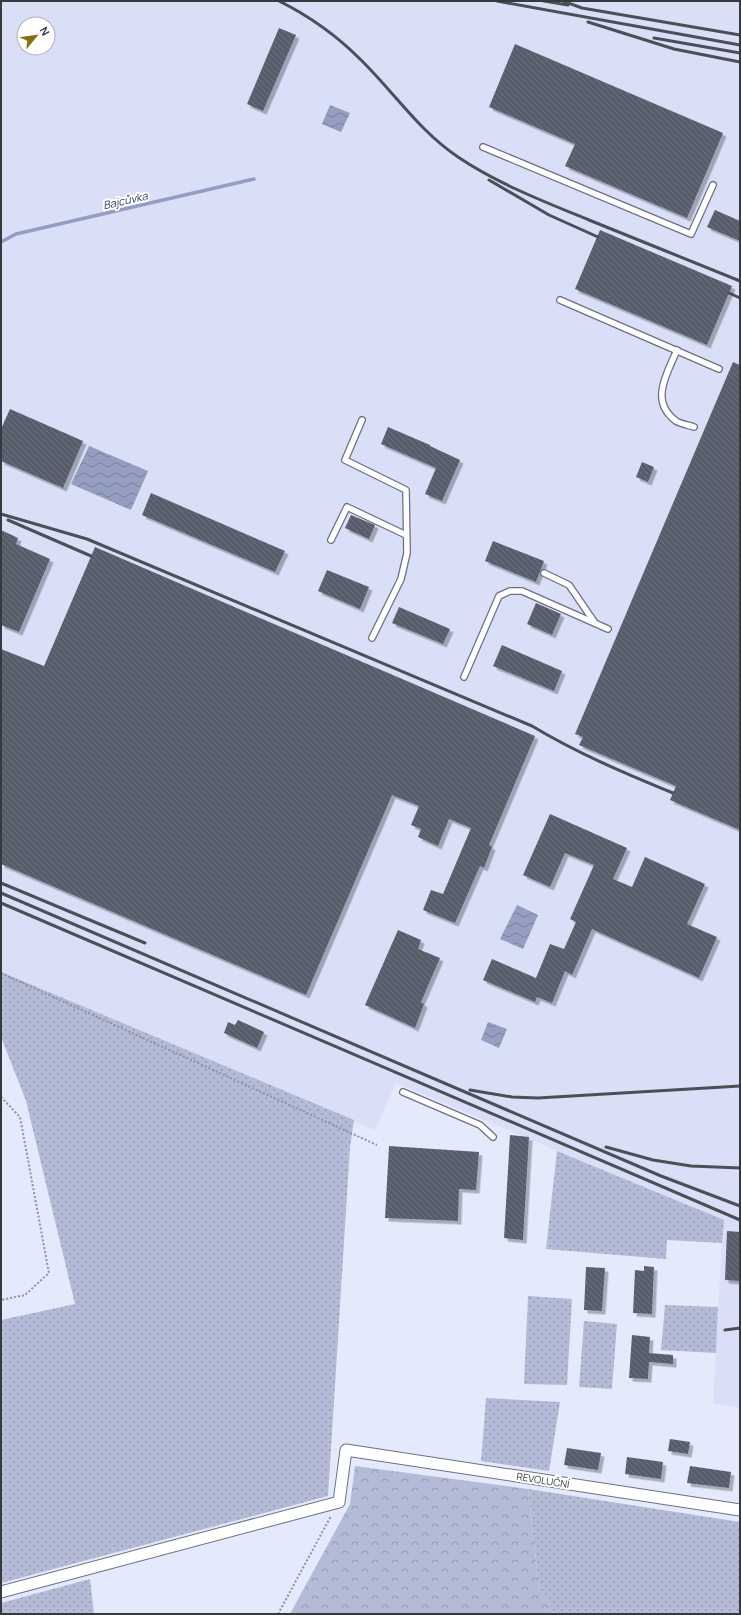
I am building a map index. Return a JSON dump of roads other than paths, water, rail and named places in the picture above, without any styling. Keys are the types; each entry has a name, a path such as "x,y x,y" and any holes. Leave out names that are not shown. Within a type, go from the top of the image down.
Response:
{"street":[{"name":"REVOLUČNÍ","path":"1,1592 339,1502 346,1450 740,1510"}],"lane":[{"path":"483,147 691,234 714,185"},
{"path":"560,300 719,369"},
{"path":"676,350 662,388 662,402 668,413 677,421 694,427"},
{"path":"362,420 345,460 406,490 407,553 401,579 372,638"},
{"path":"331,540 347,507 406,535"},
{"path":"544,573 569,585 595,623"},
{"path":"464,677 499,596 510,591 522,591 608,629"},
{"path":"402,1092 480,1125 492,1138"}],"water":[{"path":"330,105 350,113 341,132 322,124"},
{"path":"89,446 148,471 131,510 71,484"},
{"path":"517,905 538,915 523,949 500,939"},
{"path":"488,1022 507,1029 499,1048 481,1040"}],"waterway":[{"name":"Bajcůvka","path":"1,242 16,234 254,179"}],"railway":[{"path":"279,1 312,20 342,42 372,71 431,135 444,147 473,167 505,184 539,199 740,281"},
{"path":"497,1 740,45"},
{"path":"544,1 568,5"},
{"path":"563,1 582,8 740,35"},
{"path":"588,22 674,49 740,62"},
{"path":"654,38 740,53"},
{"path":"489,180 549,215 598,237"},
{"path":"729,293 740,298"},
{"path":"1,514 87,539 532,726 601,762 673,793"},
{"path":"8,520 91,556"},
{"path":"1,883 145,943"},
{"path":"1,893 661,1176 740,1206"},
{"path":"1,903 740,1220"},
{"path":"470,1090 512,1097 538,1098 740,1086"},
{"path":"606,1147 653,1160 691,1166 740,1168"},
{"path":"725,1330 740,1328"}]}
